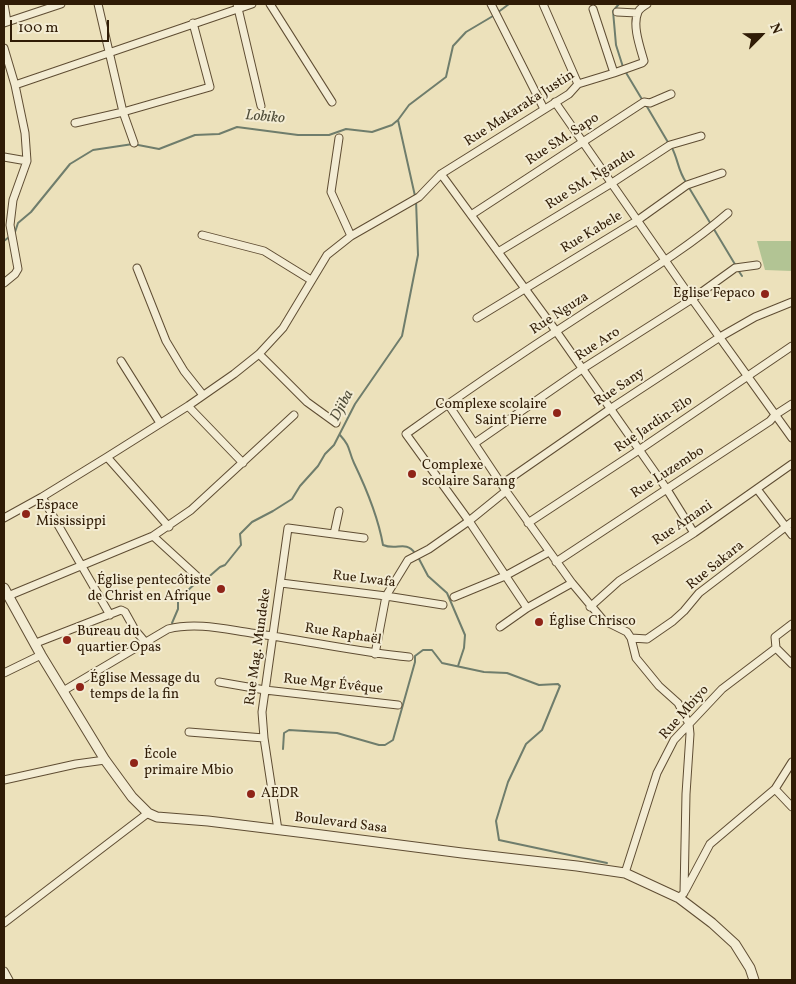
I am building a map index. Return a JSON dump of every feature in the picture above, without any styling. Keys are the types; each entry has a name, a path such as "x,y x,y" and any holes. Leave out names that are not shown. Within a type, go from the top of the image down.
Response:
{"street":[{"path":"4,4 6,22 61,4"},
{"path":"98,4 123,112 134,142"},
{"path":"15,85 238,6 252,4"},
{"path":"270,4 332,102"},
{"path":"491,4 544,109"},
{"path":"543,4 578,84"},
{"path":"617,12 637,13 647,4"},
{"path":"238,6 261,106"},
{"path":"593,9 614,73"},
{"name":"Rue Makaraka Justin","path":"4,518 42,497 188,406 259,354 283,328 327,254 351,236 415,199 441,174 569,94 578,84 644,61 637,34 637,13"},
{"path":"75,123 123,112 210,87 193,23"},
{"path":"4,48 15,85 25,133 27,161 13,200 10,225 18,269 4,283"},
{"name":"Rue SM. Sapo","path":"472,215 644,102 650,103 670,94"},
{"path":"555,102 692,299 792,438"},
{"name":"Rue SM. Ngandu","path":"498,252 612,183 670,145 701,136"},
{"path":"339,138 331,192 351,236"},
{"path":"4,157 27,161"},
{"name":"Rue Kabele","path":"477,318 638,220 687,185 722,173"},
{"path":"441,174 640,450 694,533"},
{"name":"Rue Nguza","path":"469,521 406,434 556,331 666,260 728,213"},
{"path":"202,235 264,251 311,280"},
{"name":"Rue Aro","path":"475,444 582,369 739,267 757,265"},
{"path":"137,268 166,341 184,371 203,395"},
{"name":"Rue Sany","path":"502,484 610,409 720,337 755,316 792,302"},
{"name":"Rue Jardin-Elo","path":"528,523 640,450 792,346"},
{"path":"259,354 307,402 336,423"},
{"path":"121,362 160,423"},
{"path":"448,404 556,562 590,607 603,620 627,632 631,638 636,658 659,686 678,704 689,724 681,895"},
{"name":"Rue Luzembo","path":"556,562 770,421 792,404"},
{"path":"188,406 243,463"},
{"path":"4,923 148,813 132,798 106,760 41,655 6,592 154,536 169,527 191,510 294,415"},
{"path":"107,457 169,527"},
{"name":"Rue Amani","path":"590,607 619,581 694,533 792,464"},
{"path":"757,489 789,525 792,535"},
{"path":"374,654 386,596 408,560 429,549 469,521 506,491"},
{"path":"42,497 110,614"},
{"path":"339,511 334,534 364,538"},
{"path":"469,521 527,608"},
{"name":"Rue Sakara","path":"631,638 647,639 673,621 684,611 699,592 789,525"},
{"name":"Rue Mag. Mundeke","path":"278,830 264,738 262,712 288,528 334,534"},
{"path":"154,536 200,579"},
{"path":"454,597 505,576 549,552"},
{"name":"Rue Lwafa","path":"281,583 443,605"},
{"path":"500,627 527,608 572,583"},
{"path":"36,644 121,610 125,612 135,630 146,643"},
{"name":"Rue Mbiyo","path":"625,874 657,772 674,740 722,689 776,648 775,637 792,624"},
{"name":"Rue Raphaël","path":"64,691 168,629 185,625 213,627 272,636 374,654 410,657"},
{"path":"776,648 792,664"},
{"path":"4,673 41,655"},
{"name":"Rue Mgr Évêque","path":"219,682 265,690 398,705"},
{"path":"189,732 264,738"},
{"path":"4,780 76,764 106,760"},
{"path":"681,895 710,844 775,789 792,762"},
{"path":"775,789 792,807"},
{"name":"Boulevard Sasa","path":"148,813 157,817 208,821 577,866 625,874 681,895 735,944 750,968 754,980"},
{"path":"4,971 9,980"}],"green space":[{"path":"757,241 792,241 792,271 765,270"}],"waterway":[{"name":"Lobiko","path":"497,13 509,4"},
{"path":"619,4 613,11 616,45 623,67"},
{"name":"Lobiko","path":"15,232 18,223 31,212 70,164 93,150 133,144 159,149 195,135 219,134 237,127 298,135 329,135 346,129 372,132 392,125 409,105 446,77 453,46 466,32 493,16"},
{"path":"625,71 643,101"},
{"path":"646,105 669,144"},
{"name":"Djiba","path":"398,120 415,196"},
{"path":"672,148 681,174 686,182"},
{"path":"688,186 736,266"},
{"path":"172,623 178,609 178,599 197,582 204,581 225,565 241,545 240,534 252,522 292,499 300,486 334,445 355,404 402,336 418,255 416,200"},
{"name":"Lobiko","path":"4,241 9,237"},
{"path":"738,270 742,276"},
{"name":"Djiba","path":"340,435 348,446 368,493 383,545 388,547 404,546 415,553"},
{"name":"Djiba","path":"418,557 428,576 447,593 465,635 464,648 458,666"},
{"path":"283,749 284,733 289,730 337,733 379,745 385,745 393,740 415,662 415,656 423,650 432,650 442,663 484,672 507,673 539,685 558,684 560,686 542,730 526,744 508,782 496,821 499,840 607,863"}],"place":[{"name":"Eglise Fepaco","path":"765,294"},
{"name":"Complexe scolaire Saint Pierre","path":"557,413"},
{"name":"Complexe scolaire Sarang","path":"412,474"},
{"name":"Espace Mississippi","path":"26,514"},
{"name":"Église pentecôtiste de Christ en Afrique","path":"221,589"},
{"name":"Église Chrisco","path":"539,622"},
{"name":"Bureau du quartier Opas","path":"67,640"},
{"name":"Église Message du temps de la fin","path":"80,687"},
{"name":"École primaire Mbio","path":"134,763"},
{"name":"AEDR","path":"251,794"}]}
